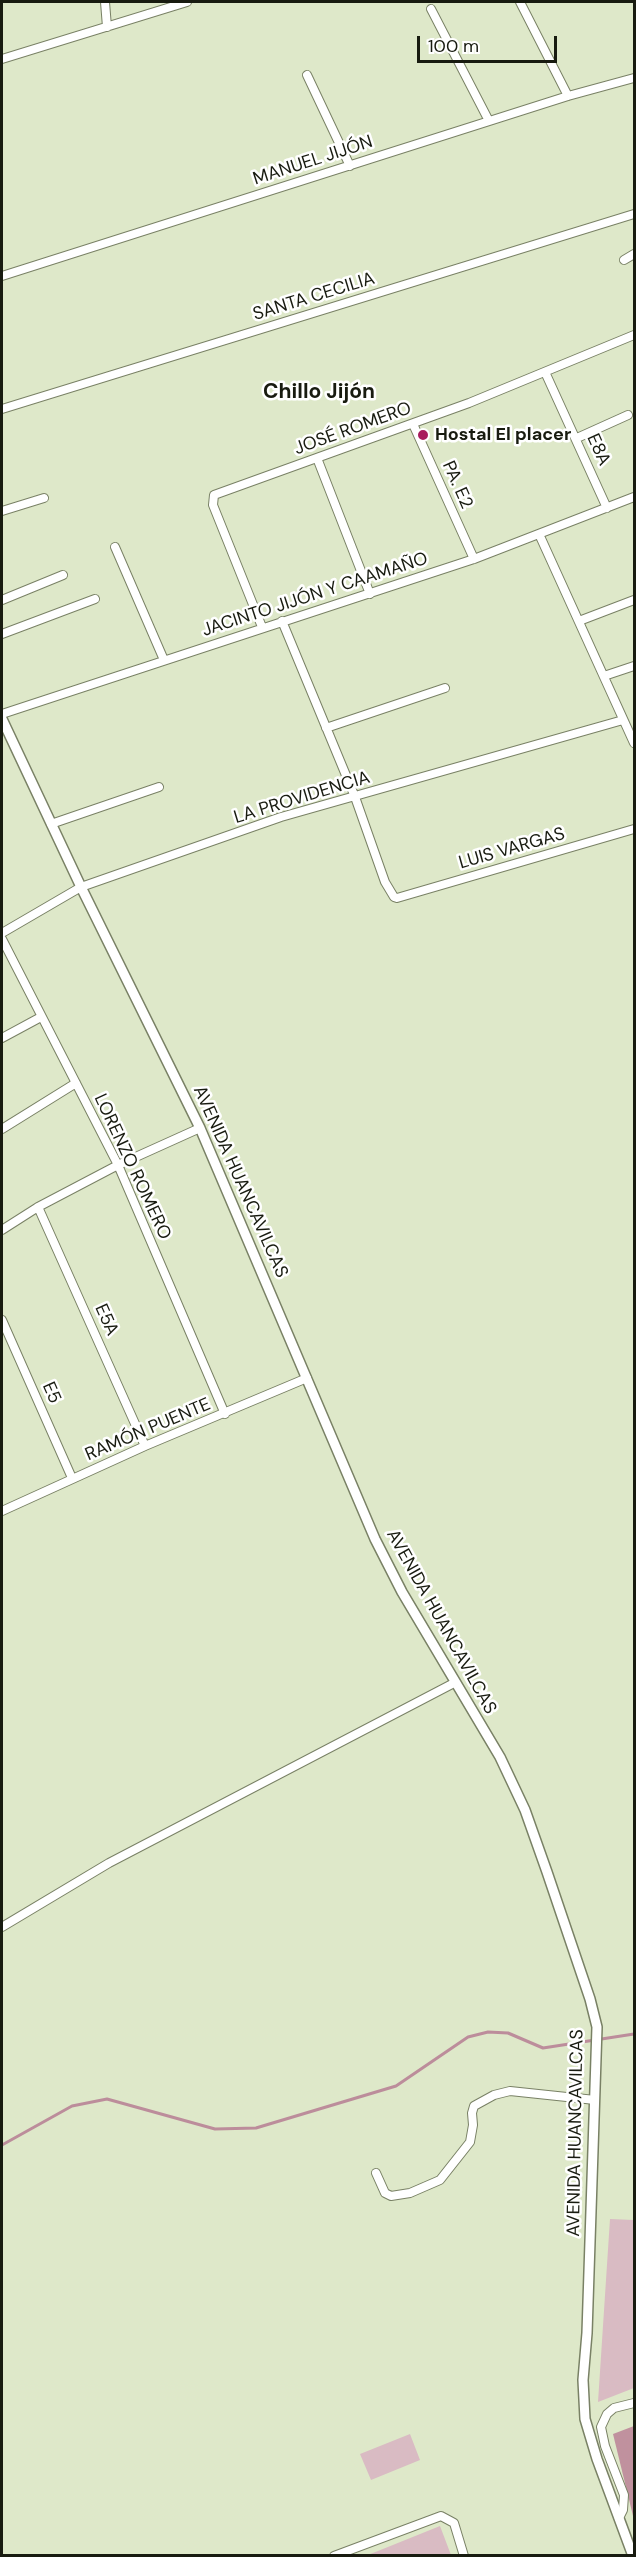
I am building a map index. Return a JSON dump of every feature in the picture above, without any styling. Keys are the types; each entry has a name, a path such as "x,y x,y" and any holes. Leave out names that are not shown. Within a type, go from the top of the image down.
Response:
{"street":[{"path":"105,2 107,27"},
{"path":"2,59 187,2"},
{"path":"520,2 568,96"},
{"path":"431,9 489,121"},
{"path":"307,75 350,165"},
{"name":"MANUEL JIJÓN","path":"2,276 568,96 634,78"},
{"name":"SANTA CECILIA","path":"2,409 634,214"},
{"path":"624,260 634,255"},
{"name":"JOSÉ ROMERO","path":"262,627 212,500 214,495 413,424 634,335"},
{"name":"E8A","path":"545,372 607,508"},
{"path":"577,438 628,415"},
{"name":"PA. E2","path":"413,424 474,559"},
{"path":"317,458 370,594"},
{"name":"JACINTO JIJÓN Y CAAMAÑO","path":"2,714 474,559 634,497"},
{"path":"2,511 44,498"},
{"path":"539,534 634,743"},
{"path":"116,547 164,660"},
{"path":"2,600 63,575"},
{"path":"2,634 95,599"},
{"path":"579,621 634,600"},
{"path":"282,621 356,797"},
{"path":"604,676 634,666"},
{"path":"326,728 445,688"},
{"name":"AVENIDA HUANCAVILCAS","path":"2,719 81,887 200,1128 375,1539 402,1592 454,1683 500,1757 525,1810 577,1959 597,2027 584,2380 585,2419 633,2556"},
{"name":"LA PROVIDENCIA","path":"2,933 81,887 281,817 623,720"},
{"path":"51,824 159,787"},
{"name":"LUIS VARGAS","path":"356,797 385,882 397,898 634,829"},
{"name":"LORENZO ROMERO","path":"2,939 118,1165 225,1414"},
{"path":"2,1038 41,1017"},
{"path":"2,1129 76,1083"},
{"path":"2,1230 38,1207 118,1165 200,1128"},
{"name":"E5A","path":"38,1207 145,1446"},
{"name":"E5","path":"2,1320 3,1331 72,1478"},
{"name":"RAMÓN PUENTE","path":"2,1511 145,1446 307,1378"},
{"path":"2,1927 109,1863 454,1683"},
{"path":"376,2173 385,2193 391,2196 411,2193 440,2180 470,2142 474,2106 494,2095 510,2091 595,2100"},
{"path":"619,2518 623,2510 624,2495 600,2427 607,2414 614,2408 634,2403"},
{"path":"334,2556 441,2516 454,2523 464,2556"}],"shaded area":[{"path":"610,2219 634,2220 634,2388 598,2402"},
{"path":"634,2426 634,2520 613,2434"},
{"path":"410,2434 420,2460 371,2480 360,2454"},
{"path":"440,2526 451,2555 368,2555"}],"waterway":[{"path":"2,2145 72,2106 107,2099 215,2129 256,2128 396,2086 468,2037 488,2032 508,2033 543,2048 634,2034"}],"place":[{"name":"Hostal El placer","path":"423,435"}],"district":[{"name":"Chillo Jijón","path":"319,392"}]}
